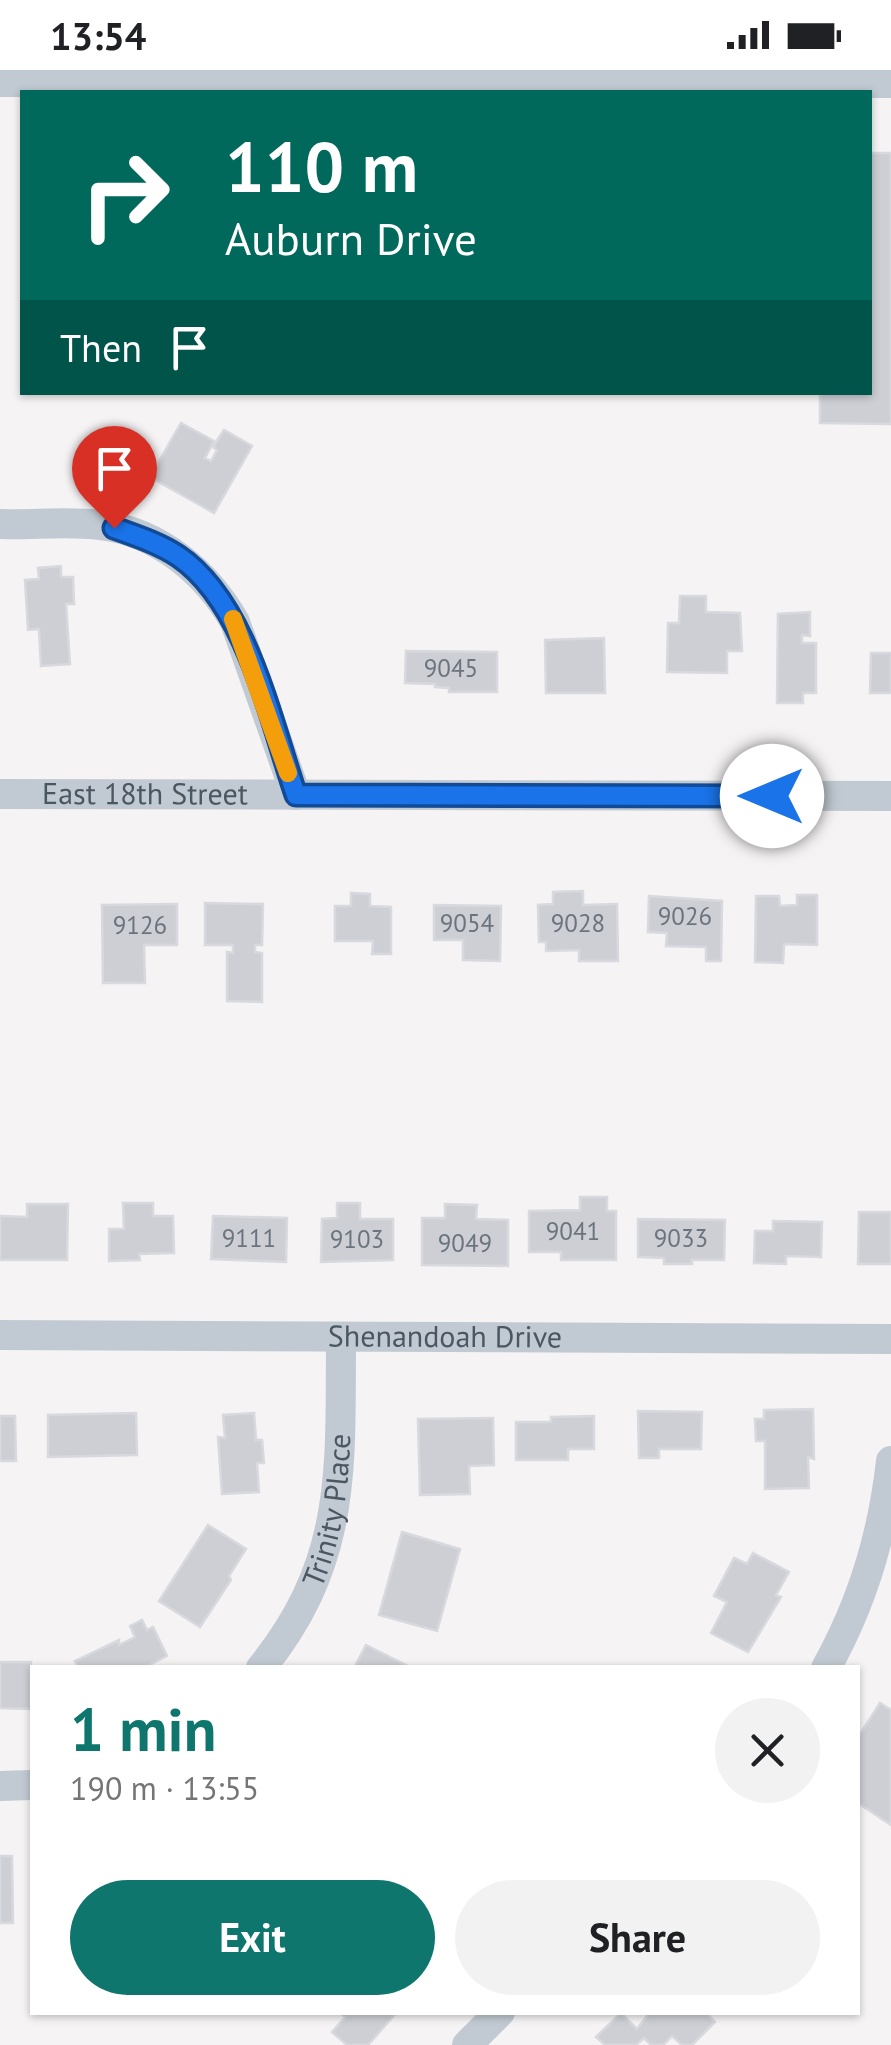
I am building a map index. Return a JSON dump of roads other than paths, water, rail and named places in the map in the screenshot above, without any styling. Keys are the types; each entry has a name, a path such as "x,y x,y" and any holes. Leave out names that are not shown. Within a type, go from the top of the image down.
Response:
{"street":[{"path":"0,82 891,83"},
{"path":"0,524 114,528 154,542 200,574 222,599 235,622 296,795"},
{"name":"East 18th Street","path":"0,794 891,796"},
{"name":"Shenandoah Drive","path":"0,1336 891,1339"},
{"name":"Trinity Place","path":"263,1665 307,1598 334,1518 340,1464 341,1339"},
{"path":"828,1665 868,1574 882,1521 891,1462"},
{"path":"0,1786 30,1785"},
{"path":"467,2045 497,2015"}]}
